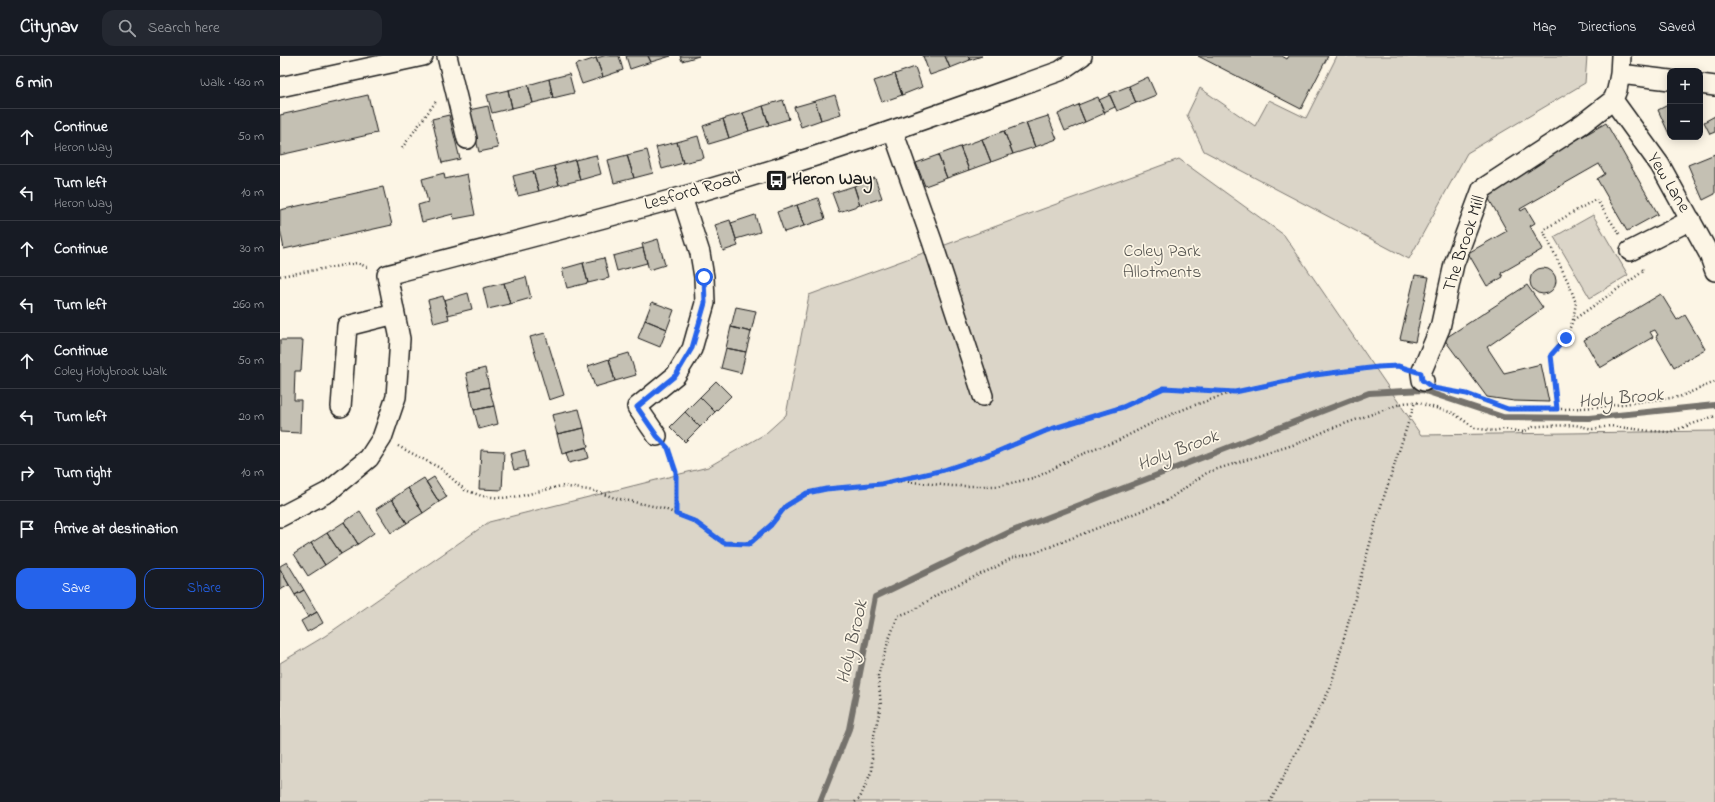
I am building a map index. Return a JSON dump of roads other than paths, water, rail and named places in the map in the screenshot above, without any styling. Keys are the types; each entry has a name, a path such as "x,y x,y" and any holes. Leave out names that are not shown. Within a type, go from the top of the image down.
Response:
{"street":[{"path":"280,87 423,56"},
{"path":"447,56 467,139"},
{"name":"Lesford Road","path":"395,314 387,275 682,197 893,131 1060,71 1082,56"},
{"path":"1613,100 1617,90 1620,65 1667,79"},
{"path":"1703,84 1715,86"},
{"name":"Yew Lane","path":"1613,100 1660,165 1713,259"},
{"name":"The Brook Mill","path":"1422,378 1440,328 1454,264 1482,189 1582,124 1613,100"},
{"path":"893,131 932,240 983,396"},
{"path":"657,436 637,407 676,375 692,348 705,303 704,277 700,253 682,197"},
{"path":"1630,251 1690,220"},
{"path":"280,517 328,492 369,458 382,438 396,398 400,339 395,314 347,326 341,407"}],"waterway":[{"name":"Holy Brook","path":"820,802 849,729 875,597 1010,532 1369,393 1422,390 1503,417 1589,418 1715,405"}],"place":[{"name":"Heron Way","path":"776,180"}],"park label":[{"name":"Coley Park Allotments","path":"1162,262"}]}
